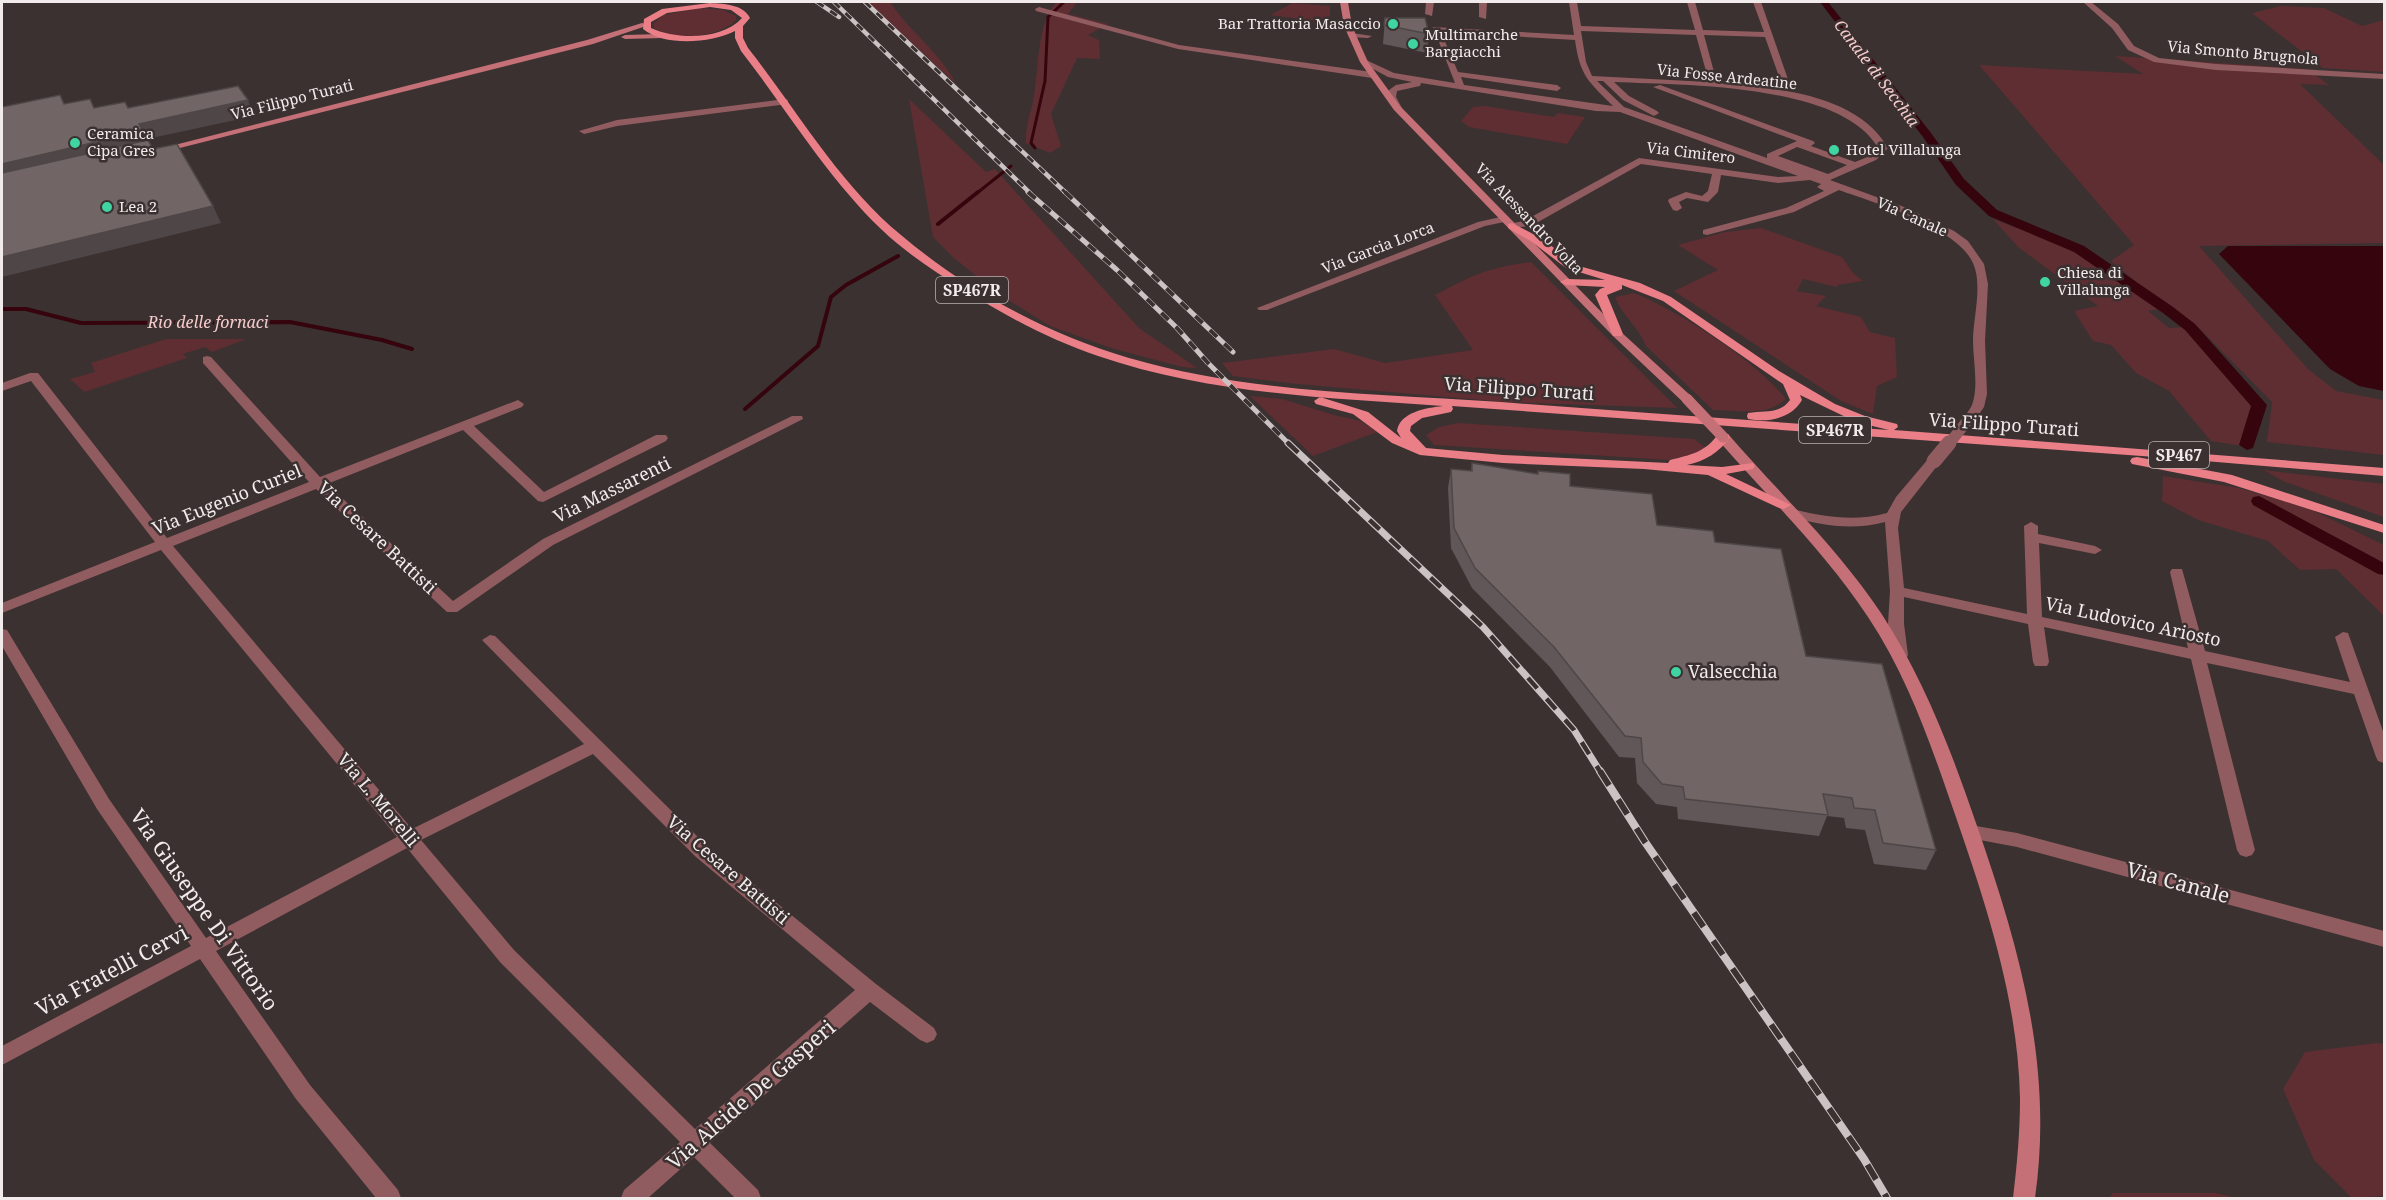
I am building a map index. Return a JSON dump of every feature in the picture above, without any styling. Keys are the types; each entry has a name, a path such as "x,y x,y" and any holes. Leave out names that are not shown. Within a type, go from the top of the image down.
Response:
{"main road":[{"path":"665,11 675,2"},
{"path":"703,2 724,6"},
{"name":"Via Alessandro Volta","path":"1344,2 1352,35 1364,62 1397,108 1617,334 1688,399 1723,437"},
{"name":"SP467R","path":"695,6 724,6 744,14 744,22 719,34 690,38 619,37 590,42 645,25 651,18 665,11 695,6"},
{"path":"645,25 646,29 660,36"},
{"name":"Via Filippo Turati","path":"739,26 739,38 744,49 862,202 893,234 936,267 1003,309 1062,338 1128,361 1209,379 1288,391 2007,443 2349,469 2385,474"},
{"name":"Via Filippo Turati","path":"690,38 729,43 744,49"},
{"name":"Via Filippo Turati","path":"155,151 590,42"},
{"path":"1509,222 1542,243 1564,262 1580,270 1648,289 1681,307 1788,382 1831,407 1870,422 2186,469 2227,478 2385,529"},
{"path":"1566,282 1583,278 1611,278"},
{"path":"1566,282 1648,289"},
{"path":"1617,334 1600,295 1604,291 1625,286"},
{"path":"1662,417 1762,416 1785,412 1796,400 1788,382"},
{"path":"1288,391 1353,410 1369,417 1392,439 1403,446 1437,453 1661,465 1708,472 1730,471 1748,466"},
{"path":"1437,453 1420,447 1407,438 1405,430 1413,416 1423,412 1477,404"},
{"path":"1686,462 1719,445 1723,437"},
{"name":"Via Canale","path":"1723,437 1834,558 1875,614 1900,655 1932,725 2007,944 2020,999 2027,1050 2030,1105 2024,1198"},
{"path":"1661,465 1686,462 1748,466"},
{"path":"1708,472 1788,509"},
{"path":"2334,512 2385,536"}],"street":[{"path":"1429,14 1430,2"},
{"path":"1482,17 1483,2"},
{"name":"Via Canale","path":"1573,2 1582,62 1589,78 1621,109 1775,159"},
{"path":"1691,2 1714,86"},
{"path":"1757,2 1786,85"},
{"name":"Via Smonto Brugnola","path":"2087,2 2115,26 2131,48 2157,60 2197,66 2385,77"},
{"path":"1039,9 1178,47 1419,84"},
{"path":"1461,88 1436,29 1578,33 1700,31 1769,35"},
{"path":"1352,35 1368,36"},
{"path":"1364,62 1391,75 1409,80"},
{"path":"1455,74 1557,88"},
{"path":"1374,77 1409,80 1596,108 1621,109"},
{"name":"Via Fosse Ardeatine","path":"1589,78 1714,86 1804,99 1850,115 1865,124 1876,136 1883,148 1873,158 1856,165"},
{"name":"Via Canale","path":"1606,79 1641,107 1932,224 1964,243 1974,254 1979,264 1982,284 1979,341 1981,394 1978,407 1905,494 1894,515 1892,541 1897,591 1896,624 1900,655"},
{"path":"1644,81 1810,143 1803,146"},
{"path":"1397,108 1392,97 1393,90 1419,84 1434,84"},
{"path":"584,130 617,123 785,102"},
{"path":"1775,159 1797,144 1856,165"},
{"path":"1775,159 1820,178 1856,165"},
{"name":"Via Cimitero","path":"1509,222 1527,224 1639,161 1784,180 1820,178"},
{"path":"1677,208 1673,201 1686,195 1704,200 1713,192 1717,172"},
{"path":"1707,232 1790,210 1834,190 1784,180"},
{"name":"Via Garcia Lorca","path":"1263,308 1482,224 1509,222"},
{"name":"Via Cesare Battisti","path":"207,360 318,483 452,609"},
{"name":"Via L. Morelli","path":"2,387 34,376 164,544 507,956 750,1198"},
{"name":"Via Eugenio Curiel","path":"2,608 518,404"},
{"name":"Via Massarenti","path":"452,609 548,542 797,419"},
{"name":"Via Massarenti","path":"465,425 543,498 661,438"},
{"path":"1788,509 1835,523 1861,524 1894,515"},
{"path":"1861,524 1892,541"},
{"path":"2041,662 2035,621 2032,531 2095,550"},
{"path":"2178,572 2246,850"},
{"name":"Via Ludovico Ariosto","path":"1897,591 2361,690"},
{"name":"Via Giuseppe Di Vittorio","path":"2,634 103,804 202,948 303,1092 390,1198"},
{"path":"2343,637 2385,757"},
{"name":"Via Cesare Battisti","path":"490,640 702,852 927,1034"},
{"name":"Via Fratelli Cervi","path":"2,1056 410,838 596,745"},
{"name":"Via Canale","path":"1970,832 2017,840 2385,939"},
{"name":"Via Alcide De Gasperi","path":"632,1198 870,990"}],"shaded area":[{"path":"868,2 890,2 942,62 956,84"},
{"path":"1057,2 1077,2 1068,14 1108,24 1088,35 1099,40 1100,59 1077,58 1051,114 1061,146 1050,153 1026,143 1026,138 1042,34 1050,11"},
{"path":"1293,3 1330,6 1330,23 1270,15"},
{"path":"2281,6 2324,8 2362,26 2384,20 2384,72 2323,68 2252,13"},
{"path":"700,8 723,10 736,16 736,20 719,31 696,36 673,35 654,28 653,24 663,15"},
{"path":"2115,56 2307,69 2329,85 2300,84 2384,165 2384,243 2199,246 2308,369 2336,391 2384,400 2384,455 2267,442 2272,402 2199,328 2147,291 2111,261 2134,245 1979,65 2143,74"},
{"path":"909,99 986,172 995,169 1139,328 1197,368 1182,367 1111,348 1050,326 997,293 954,258 933,237"},
{"path":"1485,106 1554,117 1558,113 1585,117 1567,144 1469,127 1461,121 1473,107"},
{"path":"1993,219 2075,250 2158,309 2148,311 2169,328 2183,327 2253,405 2242,446 2211,441 2169,391 2136,373 2111,345 2093,341 2074,311 2098,306 2018,247"},
{"path":"1761,228 1842,257 1853,273 1863,281 1837,285 1837,287 1803,279 1797,291 1826,296 1816,306 1861,317 1870,332 1895,338 1897,377 1877,386 1873,414 1841,401 1674,291 1718,270 1678,245 1725,232"},
{"path":"2228,246 2384,246 2384,391 2359,386 2330,369 2219,254"},
{"path":"1531,262 1677,408 1505,402 1297,384 1233,376 1222,363 1334,349 1385,363 1473,350 1435,295 1481,273 1503,266"},
{"path":"1634,293 1673,312 1716,338 1756,369 1786,399 1778,405 1761,410 1713,410 1646,346 1615,297"},
{"path":"166,339 246,339 212,352 205,347 183,354 187,358 84,392 70,379 95,372 91,363"},
{"path":"1250,396 1282,399 1361,421 1377,432 1313,456"},
{"path":"1458,423 1694,439 1706,448 1691,455 1669,460 1434,445 1426,435 1439,427"},
{"path":"2263,470 2384,484 2384,517 2285,482"},
{"path":"2163,476 2239,488 2308,508 2384,545 2384,616 2336,569 2300,570 2268,541 2198,520 2162,501"},
{"path":"2384,1044 2384,1196 2352,1198 2314,1160 2283,1089 2305,1052"},
{"path":"2113,1193 2215,1193 2237,1198 2109,1198"}],"building":[{"path":"1385,18 1425,18 1429,34 1384,25"},
{"path":"238,86 248,100 139,124 143,131 2,164 2,107 60,95 64,104 90,99 94,108 125,102 128,108"},
{"name":"Lea 2","path":"148,140 153,149 177,144 213,206 2,257 2,173"},
{"name":"Valsecchia","path":"1472,463 1538,474 1538,471 1570,474 1570,486 1652,494 1657,525 1713,531 1715,542 1781,549 1806,656 1882,664 1936,850 1883,843 1875,810 1854,808 1852,798 1823,794 1828,815 1685,799 1683,787 1662,784 1643,762 1641,738 1625,736 1554,647 1475,568 1454,528 1451,469 1472,471"}],"waterway":[{"path":"1035,148 1031,143 1045,81 1048,17 1064,2"},
{"name":"Canale di Secchia","path":"1824,2 1927,135 1960,182 1993,213 2079,249 2190,327 2259,405 2247,445"},
{"path":"977,193 1011,166"},
{"path":"938,224 978,192"},
{"path":"745,409 818,346 831,297 846,285 898,256"},
{"name":"Rio delle fornaci","path":"2,309 26,309 81,323 290,322 382,340 412,349"},
{"name":"Canale di Secchia","path":"2259,501 2384,570"}],"railway":[{"path":"817,2 839,17"},
{"path":"834,2 1030,193"},
{"path":"865,2 1066,193"},
{"path":"1028,192 1117,270 1177,328 1208,363 1288,443"},
{"path":"1065,192 1233,352"},
{"path":"1288,443 1483,627 1574,730 1601,773"},
{"path":"1600,771 1645,842 1864,1159 1887,1198"}],"place":[{"name":"Bar Trattoria Masaccio","path":"1393,24"},
{"name":"Multimarche Bargiacchi","path":"1413,44"},
{"name":"Ceramica Cipa Gres","path":"75,143"},
{"name":"Hotel Villalunga","path":"1834,150"},
{"name":"Lea 2","path":"107,207"},
{"name":"Chiesa di Villalunga","path":"2045,282"},
{"name":"Valsecchia","path":"1676,672"}]}
